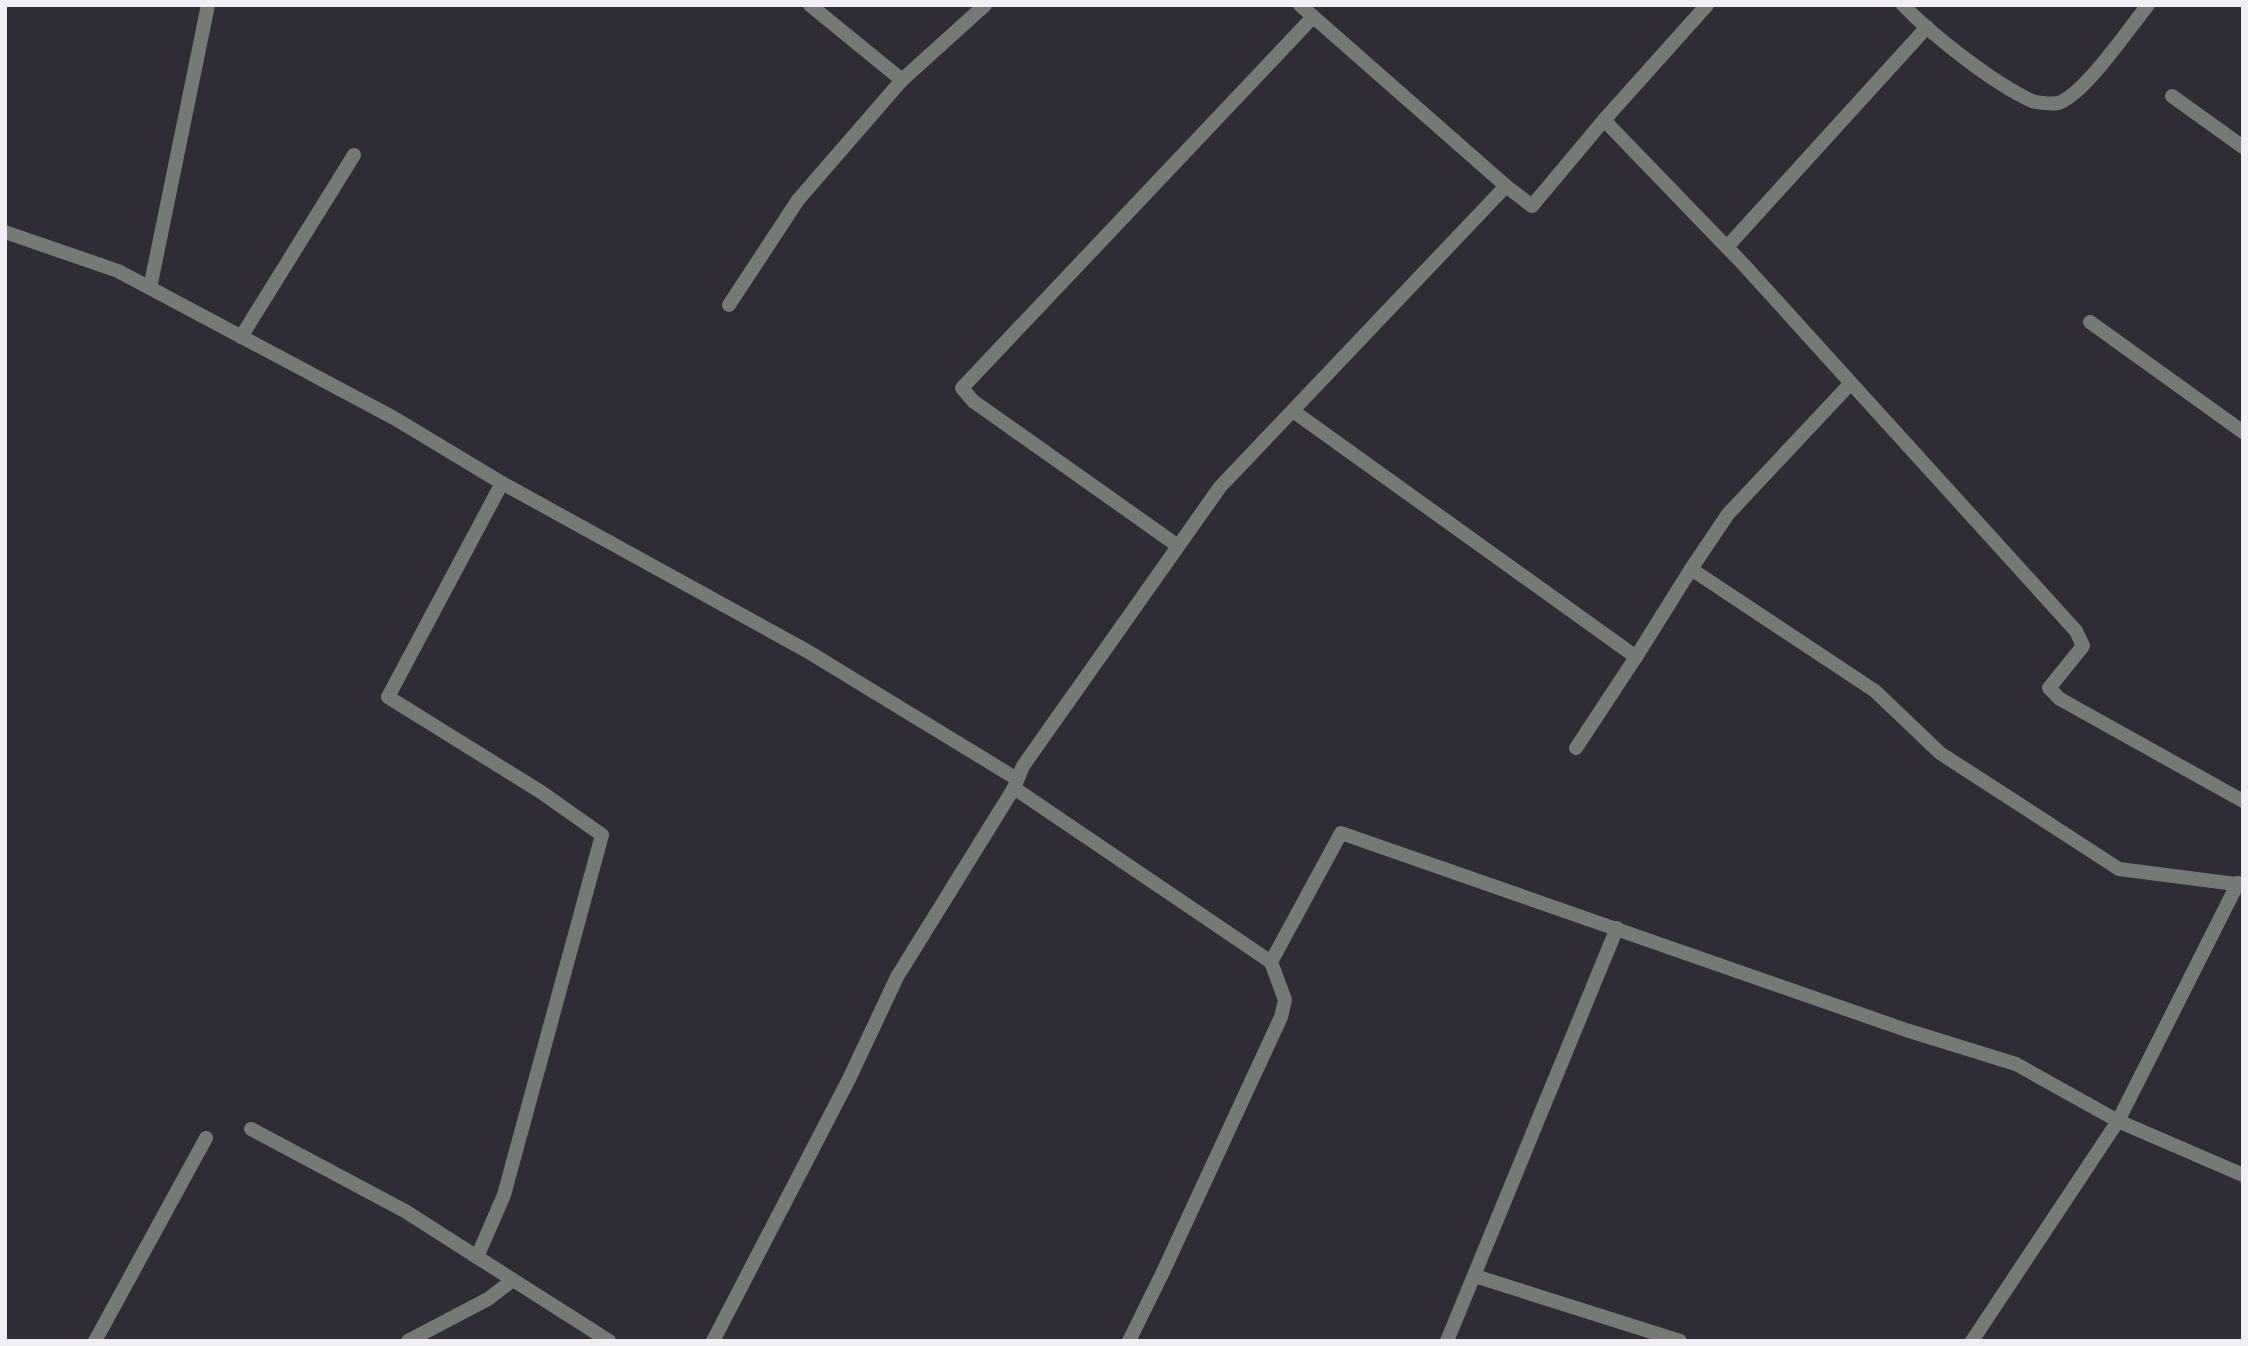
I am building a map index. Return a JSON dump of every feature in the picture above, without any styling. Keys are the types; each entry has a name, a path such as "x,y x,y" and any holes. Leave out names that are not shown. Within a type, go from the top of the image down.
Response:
{"street":[{"path":"150,288 208,5"},
{"path":"810,5 902,80"},
{"path":"729,305 798,200 902,80 985,5"},
{"path":"1300,5 1532,206 1604,120 1707,5"},
{"path":"1903,5 1980,69 2034,102 2057,103 2081,87 2148,5"},
{"path":"1178,546 973,401 962,388 1313,17"},
{"path":"1727,247 1927,27"},
{"path":"2172,96 2243,147"},
{"path":"1604,120 1727,247 2076,631 2084,646 2049,688 2054,694 2243,801"},
{"path":"241,337 354,155"},
{"path":"713,1341 849,1079 897,977 1016,783 1023,766 1220,487 1506,186"},
{"path":"5,232 118,271 394,418 502,483 807,651 1016,783 1271,962 1285,1000 1280,1017 1129,1341"},
{"path":"2090,322 2243,432"},
{"path":"1576,748 1728,514 1851,383"},
{"path":"1293,411 1636,657"},
{"path":"477,1257 504,1195 602,835 541,792 388,697 502,483"},
{"path":"1691,569 1875,691 1940,753 2119,869 2241,884 2118,1121 1972,1341"},
{"path":"1271,962 1341,833 1906,1030 2016,1064 2118,1121 2243,1175"},
{"path":"1447,1341 1617,928"},
{"path":"251,1129 405,1211 609,1341"},
{"path":"95,1341 206,1138"},
{"path":"1475,1276 1680,1341"},
{"path":"408,1341 488,1299 513,1280"}]}
